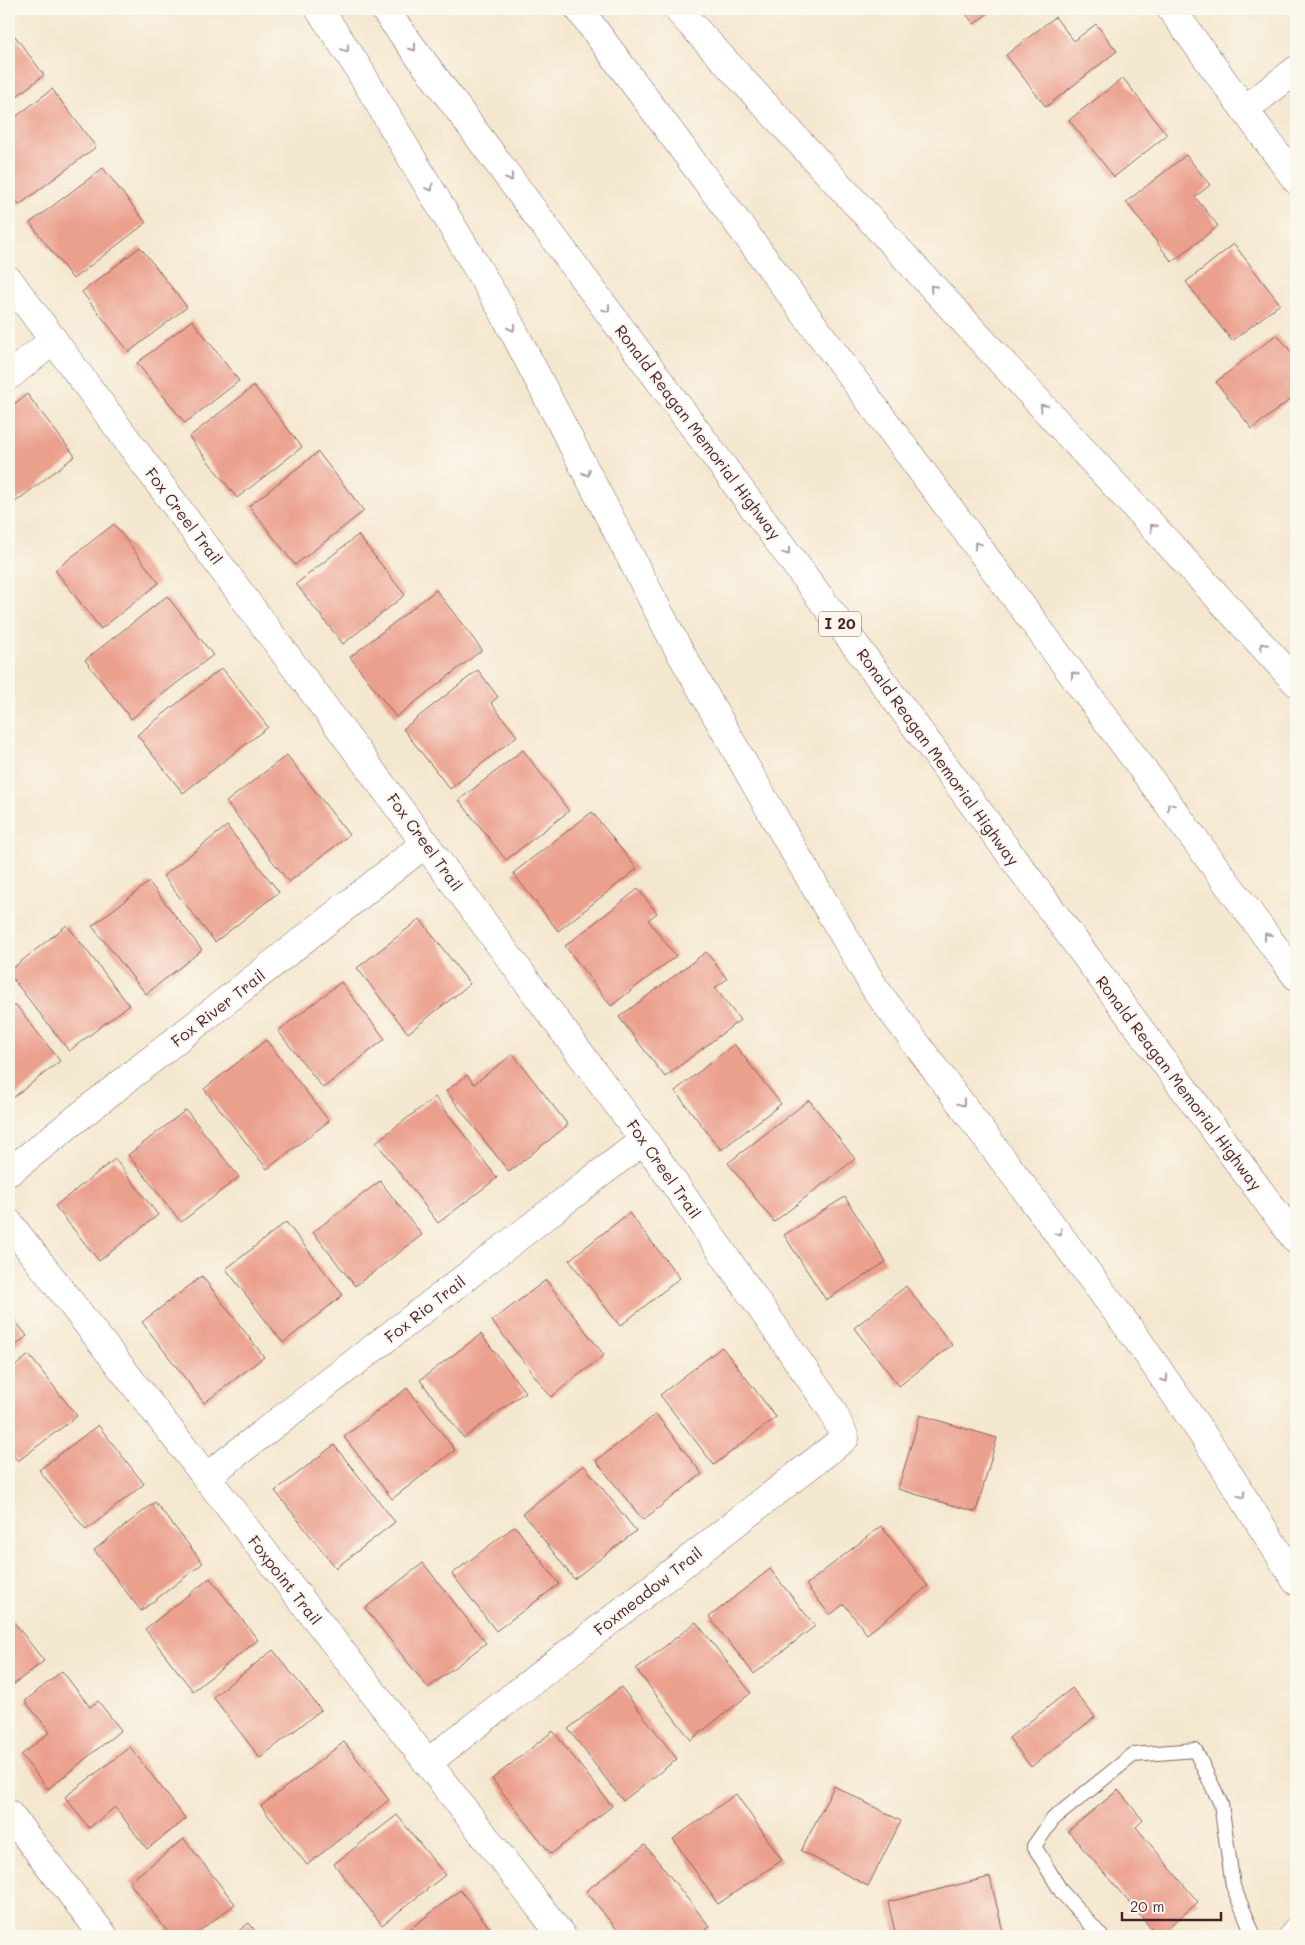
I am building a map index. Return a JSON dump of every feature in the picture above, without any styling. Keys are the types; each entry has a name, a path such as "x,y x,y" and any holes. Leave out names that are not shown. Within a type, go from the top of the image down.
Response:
{"main road":[{"path":"318,9 355,63 504,313 675,643 781,829 876,990 1137,1339 1216,1454 1296,1581"},
{"name":"Ronald Reagan Memorial Highway","path":"384,9 1296,1240"},
{"path":"580,9 1296,976"},
{"path":"677,9 1296,682"},
{"path":"1171,9 1296,180"},
{"path":"1245,109 1296,70"},
{"name":"Fox Creel Trail","path":"9,280 644,1140 832,1410"},
{"path":"9,376 54,340"},
{"name":"Fox River Trail","path":"9,1172 426,843"},
{"name":"Fox Rio Trail","path":"206,1477 644,1140"},
{"name":"Foxpoint Trail","path":"9,1223 562,1936"},
{"name":"Foxmeadow Trail","path":"427,1763 845,1438 832,1410"},
{"path":"9,1814 104,1936"},
{"path":"1292,1936 1296,1931"}],"lane":[{"path":"1101,1936 1061,1891 1034,1846 1053,1819 1133,1755 1195,1750 1221,1804 1233,1886 1254,1936"}],"building":[{"path":"962,9 994,9 974,24"},
{"path":"1055,17 1074,41 1096,24 1117,51 1046,107 1006,55"},
{"path":"9,28 44,75 9,102"},
{"path":"1123,78 1167,135 1114,177 1069,120"},
{"path":"52,89 96,147 19,205 9,191 9,122"},
{"path":"1186,155 1210,185 1195,197 1218,226 1172,262 1126,202"},
{"path":"103,168 146,223 73,279 30,223"},
{"path":"1234,244 1280,304 1232,341 1186,282"},
{"path":"140,247 187,307 129,352 82,292"},
{"path":"192,320 239,381 185,423 137,363"},
{"path":"1277,334 1296,358 1296,395 1252,429 1216,382"},
{"path":"254,386 302,447 237,498 189,437"},
{"path":"27,394 75,456 14,503 9,497 9,408"},
{"path":"318,452 364,511 295,565 249,506"},
{"path":"114,524 159,583 101,629 55,570"},
{"path":"358,535 405,595 343,644 296,584"},
{"path":"436,590 482,650 396,717 350,657"},
{"path":"167,596 213,655 131,719 85,660"},
{"path":"222,668 268,727 183,793 137,735"},
{"path":"478,670 498,697 491,703 517,736 450,789 403,729"},
{"path":"523,750 569,811 506,860 459,800"},
{"path":"287,755 349,835 289,882 226,802"},
{"path":"592,812 637,869 558,931 513,873"},
{"path":"227,826 279,892 215,942 163,876"},
{"path":"149,882 202,950 146,994 92,926"},
{"path":"638,889 657,913 648,920 676,956 611,1006 565,946"},
{"path":"420,919 470,984 408,1033 357,968"},
{"path":"67,925 129,1005 69,1051 9,974 9,971"},
{"path":"706,952 727,979 715,988 740,1020 665,1077 619,1017"},
{"path":"341,982 385,1039 323,1088 278,1031"},
{"path":"16,1005 60,1061 9,1101 9,1010"},
{"path":"266,1040 329,1121 267,1169 204,1089"},
{"path":"734,1044 781,1104 721,1150 675,1091"},
{"path":"513,1054 568,1125 509,1172 446,1091 467,1075 474,1084"},
{"path":"435,1097 497,1178 438,1223 376,1142"},
{"path":"809,1100 855,1159 774,1222 728,1163"},
{"path":"186,1110 239,1177 181,1222 128,1155"},
{"path":"115,1159 158,1215 99,1261 55,1206"},
{"path":"380,1181 422,1235 355,1286 313,1232"},
{"path":"845,1197 886,1262 826,1300 784,1235"},
{"path":"629,1213 680,1278 620,1326 569,1260"},
{"path":"286,1222 343,1295 283,1343 226,1269"},
{"path":"202,1276 264,1357 204,1403 142,1322"},
{"path":"546,1280 604,1355 551,1397 492,1321"},
{"path":"906,1286 952,1345 899,1386 854,1328"},
{"path":"9,1313 27,1336 9,1351"},
{"path":"481,1334 525,1392 464,1438 420,1380"},
{"path":"722,1347 776,1417 714,1465 660,1395"},
{"path":"29,1355 77,1416 18,1461 9,1450 9,1371"},
{"path":"407,1388 455,1450 392,1499 344,1437"},
{"path":"656,1414 702,1474 643,1520 596,1461"},
{"path":"920,1415 997,1438 976,1512 898,1489"},
{"path":"98,1425 144,1484 86,1530 39,1470"},
{"path":"334,1445 395,1522 336,1568 275,1491"},
{"path":"584,1465 636,1531 574,1579 523,1513"},
{"path":"155,1502 203,1563 141,1611 94,1550"},
{"path":"515,1526 559,1584 496,1631 452,1574"},
{"path":"881,1526 928,1586 867,1634 844,1604 830,1615 806,1585"},
{"path":"423,1563 486,1643 428,1688 365,1608"},
{"path":"770,1569 815,1626 754,1674 709,1617"},
{"path":"210,1578 258,1640 193,1691 145,1629"},
{"path":"9,1616 44,1661 9,1688"},
{"path":"696,1622 751,1693 691,1740 636,1669"},
{"path":"273,1650 321,1710 260,1758 213,1697"},
{"path":"62,1671 90,1707 98,1701 121,1730 48,1789 21,1755 50,1732 25,1701"},
{"path":"621,1687 677,1759 623,1801 568,1729"},
{"path":"1072,1688 1095,1717 1031,1767 1009,1738"},
{"path":"553,1731 612,1806 551,1854 492,1779"},
{"path":"344,1742 389,1800 307,1865 261,1806"},
{"path":"130,1747 186,1819 147,1849 115,1807 89,1828 65,1797"},
{"path":"834,1786 901,1821 868,1886 801,1851"},
{"path":"1118,1790 1143,1820 1136,1827 1198,1902 1158,1936 1068,1831"},
{"path":"736,1794 782,1860 718,1904 673,1839"},
{"path":"397,1815 445,1875 382,1925 334,1864"},
{"path":"184,1839 235,1904 193,1936 171,1936 129,1882"},
{"path":"645,1845 710,1927 698,1936 622,1936 586,1891"},
{"path":"990,1877 1004,1936 896,1936 888,1902"},
{"path":"460,1890 496,1936 401,1936"},
{"path":"249,1923 259,1936 232,1936"}]}
